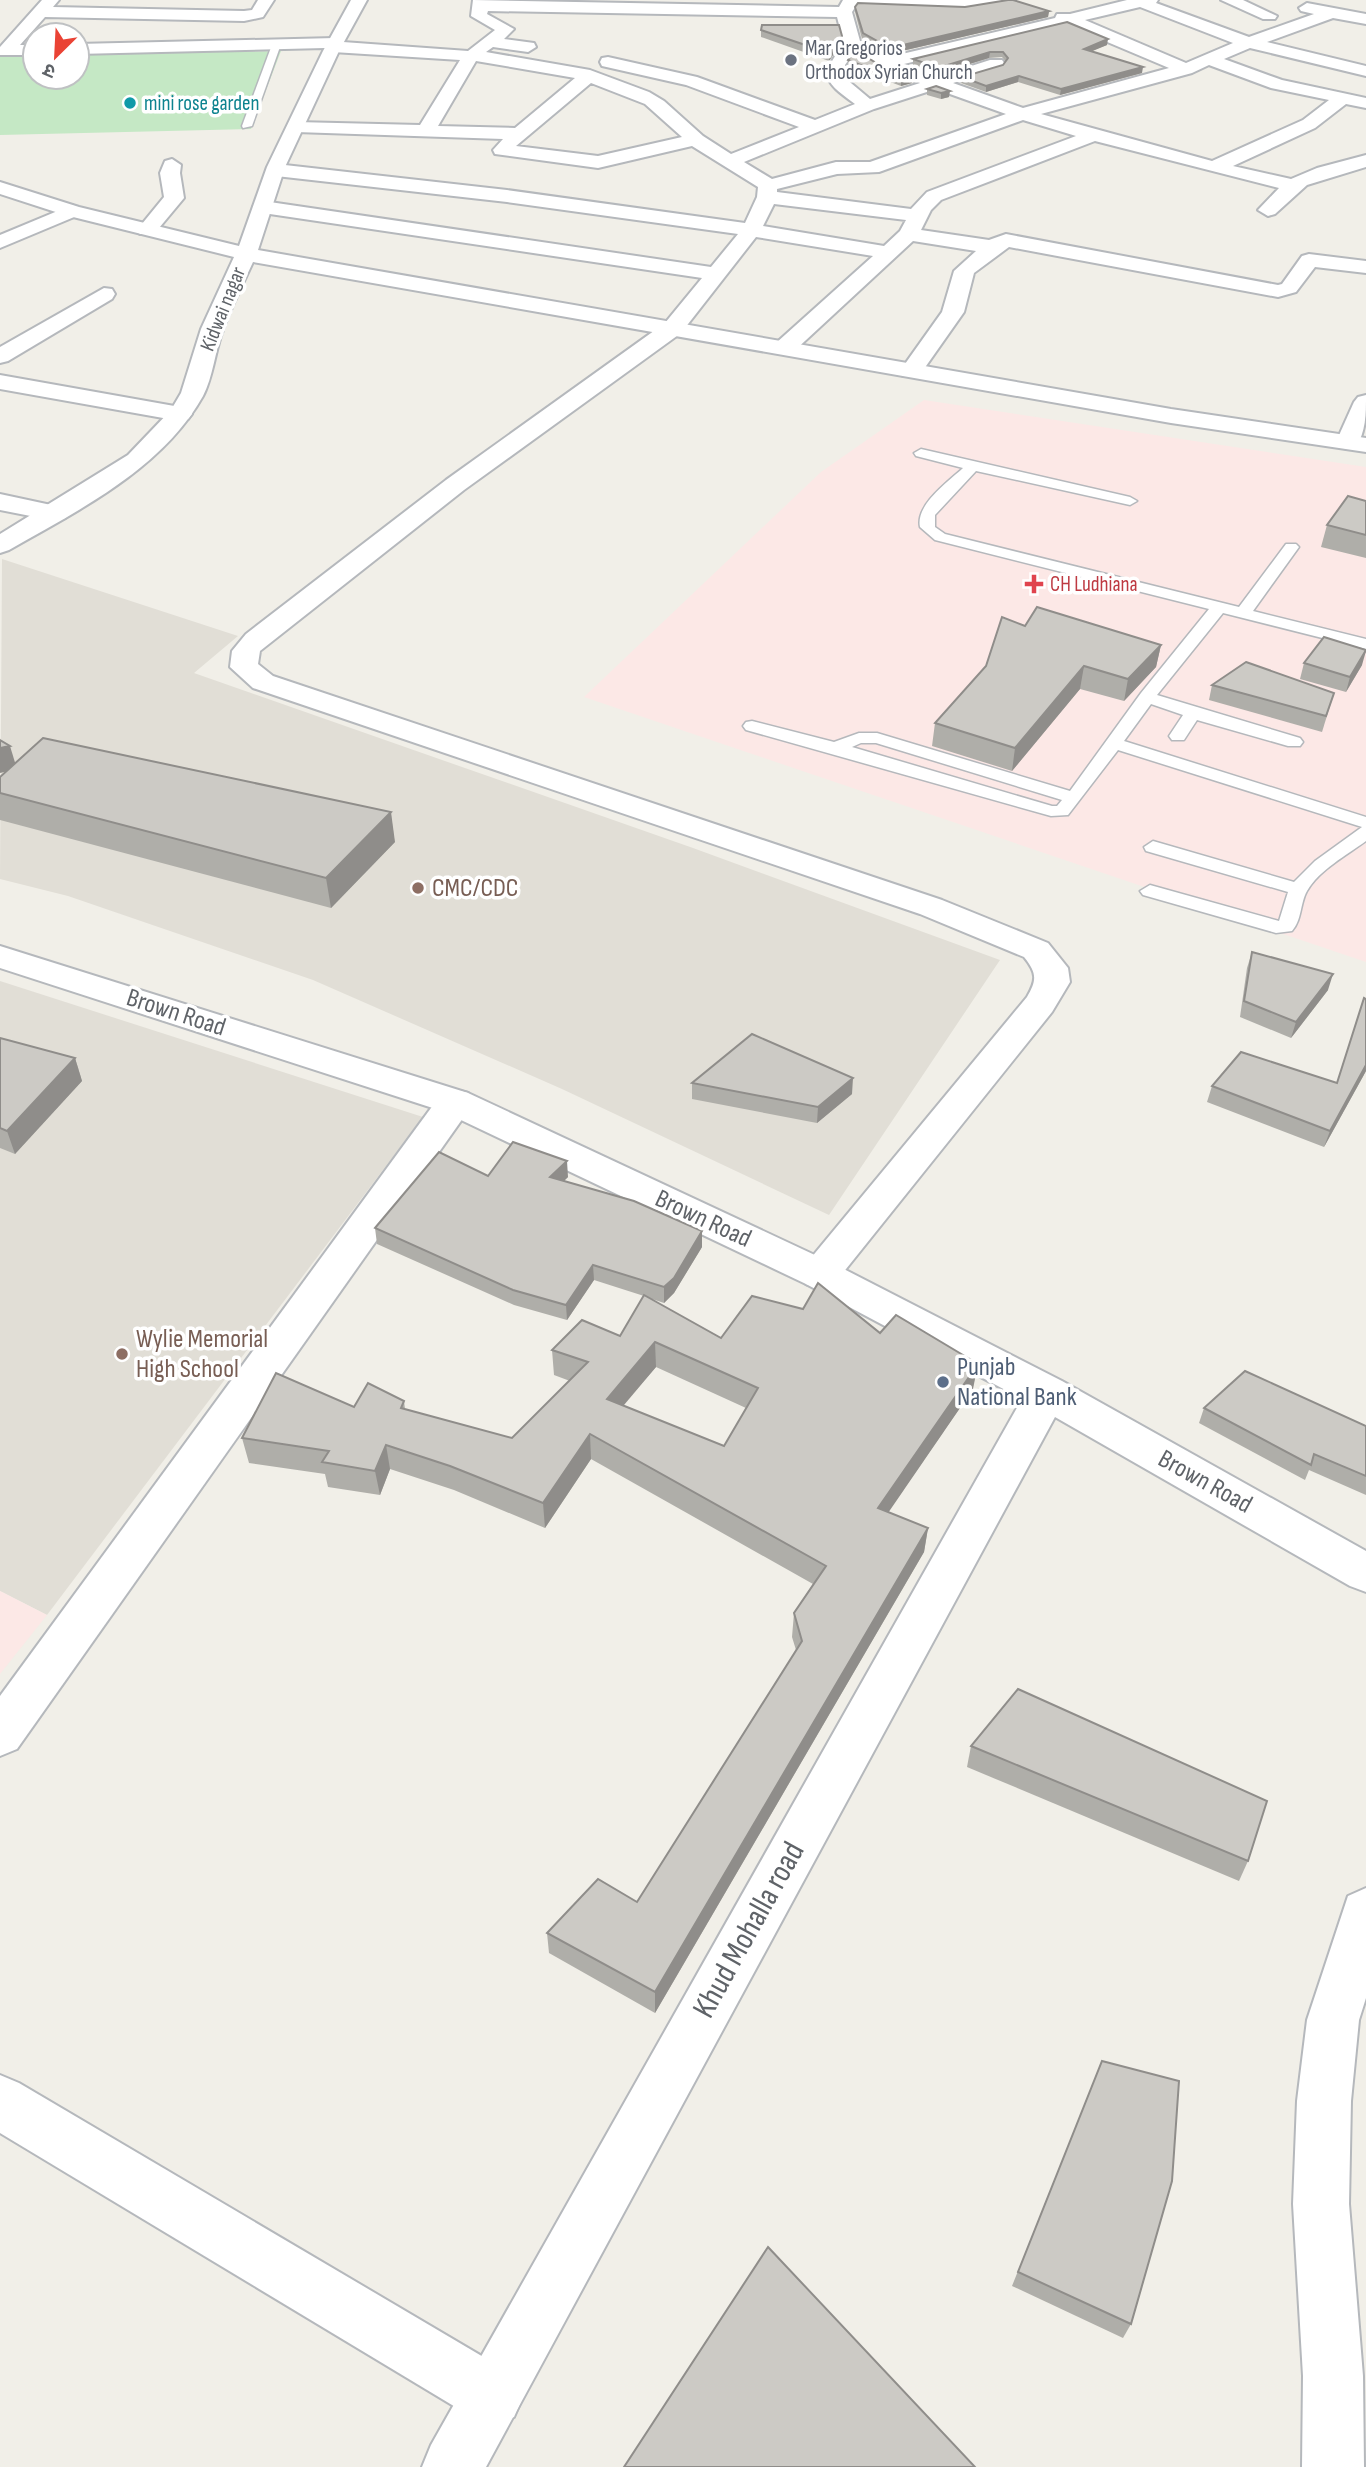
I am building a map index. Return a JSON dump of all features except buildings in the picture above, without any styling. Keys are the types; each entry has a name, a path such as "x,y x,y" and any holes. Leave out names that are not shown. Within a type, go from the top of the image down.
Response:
{"street":[{"path":"3,51 45,6 177,16 254,15 266,0"},
{"name":"Kidwai nagar","path":"0,545 56,513 146,453 180,414 193,393 212,329 245,254 276,170 334,45 359,0"},
{"path":"1007,0 933,10 855,1 850,2 844,12 852,44 885,63 937,84 1092,136 1292,185"},
{"path":"1228,0 1275,8 1286,6 1328,11 1332,14 1366,19"},
{"path":"872,168 1022,114 1076,97 1186,69 1248,43 1332,14 1348,0"},
{"path":"885,63 1141,1 1248,43 1366,71"},
{"path":"531,31 505,28 479,16 480,3 765,6 844,12"},
{"path":"1030,5 1186,69"},
{"path":"1275,8 1299,27 1323,34"},
{"path":"154,47 177,16"},
{"path":"426,130 470,57 505,28"},
{"path":"489,42 559,52 691,81 756,102 814,126"},
{"path":"852,44 836,65 836,78 842,87 867,106"},
{"path":"91,49 334,45 470,57 590,75 645,97 660,106 695,139 731,161 767,191 914,225 992,247"},
{"path":"3,51 21,50"},
{"path":"1210,60 1277,84 1366,103"},
{"path":"731,161 867,106 996,64"},
{"path":"590,75 559,98 502,150 594,162 695,139"},
{"path":"1214,167 1309,124 1342,99"},
{"path":"296,127 520,134"},
{"path":"784,348 890,253 914,225 928,202 947,189 1092,136"},
{"path":"1268,210 1292,185 1329,169 1366,161"},
{"path":"147,230 174,198 170,173 172,165"},
{"path":"820,1274 1040,1004 1052,982 1051,968 1036,950 931,907 263,682 244,667 246,649 455,485 673,328 752,229 767,191 836,168 872,168 947,189"},
{"path":"276,170 446,187 752,229 890,253"},
{"path":"0,188 72,211 245,254 1171,416 1357,444 1366,402"},
{"path":"263,207 718,274"},
{"path":"0,242 72,211"},
{"path":"911,371 953,312 964,271 998,242 1011,241 1278,291 1289,288 1309,260 1366,267"},
{"path":"0,356 104,295"},
{"path":"0,382 180,414"},
{"path":"0,502 56,513"},
{"name":"Brown Road","path":"0,957 455,1102 820,1274 1046,1393 1366,1573"},
{"path":"0,1734 455,1102"},
{"name":"Khud Mohalla road","path":"453,2467 1046,1393"},
{"path":"1333,2467 1334,2376 1321,2204 1324,2101 1333,2020 1366,1913"},
{"path":"0,2102 493,2396"}],"lane":[{"path":"247,126 276,44"},
{"path":"921,453 1130,501"},
{"path":"973,466 934,505 926,518 930,531 940,537 1366,644"},
{"path":"1243,613 1291,547"},
{"path":"752,726 1051,811 1062,811 1146,697 1219,607"},
{"path":"1146,697 1294,742"},
{"path":"1178,736 1193,713"},
{"path":"1114,743 1366,824"},
{"path":"1150,891 1281,928 1288,924 1298,889 1322,865 1366,832"},
{"path":"1153,846 1298,889"}],"shaded area":[{"name":"CH Ludhiana","path":"924,400 1366,467 1366,962 584,697 821,472"},
{"name":"CMC/CDC","path":"2,559 238,636 194,673 693,848 1000,960 829,1215 562,1089 313,980 68,896 0,879"},
{"name":"Wylie Memorial High School","path":"0,981 423,1117 47,1615 0,1591"},
{"path":"0,1591 47,1615 0,1674"}],"green space":[{"name":"mini rose garden","path":"281,51 251,129 0,135 0,55 21,54 21,91 91,91 91,54"}],"place":[{"name":"Mar Gregorios Orthodox Syrian Church","path":"791,60"},
{"name":"mini rose garden","path":"130,103"},
{"name":"CH Ludhiana","path":"1034,584"},
{"name":"CMC/CDC","path":"418,888"},
{"name":"Wylie Memorial High School","path":"122,1354"},
{"name":"Punjab National Bank","path":"943,1382"}]}
